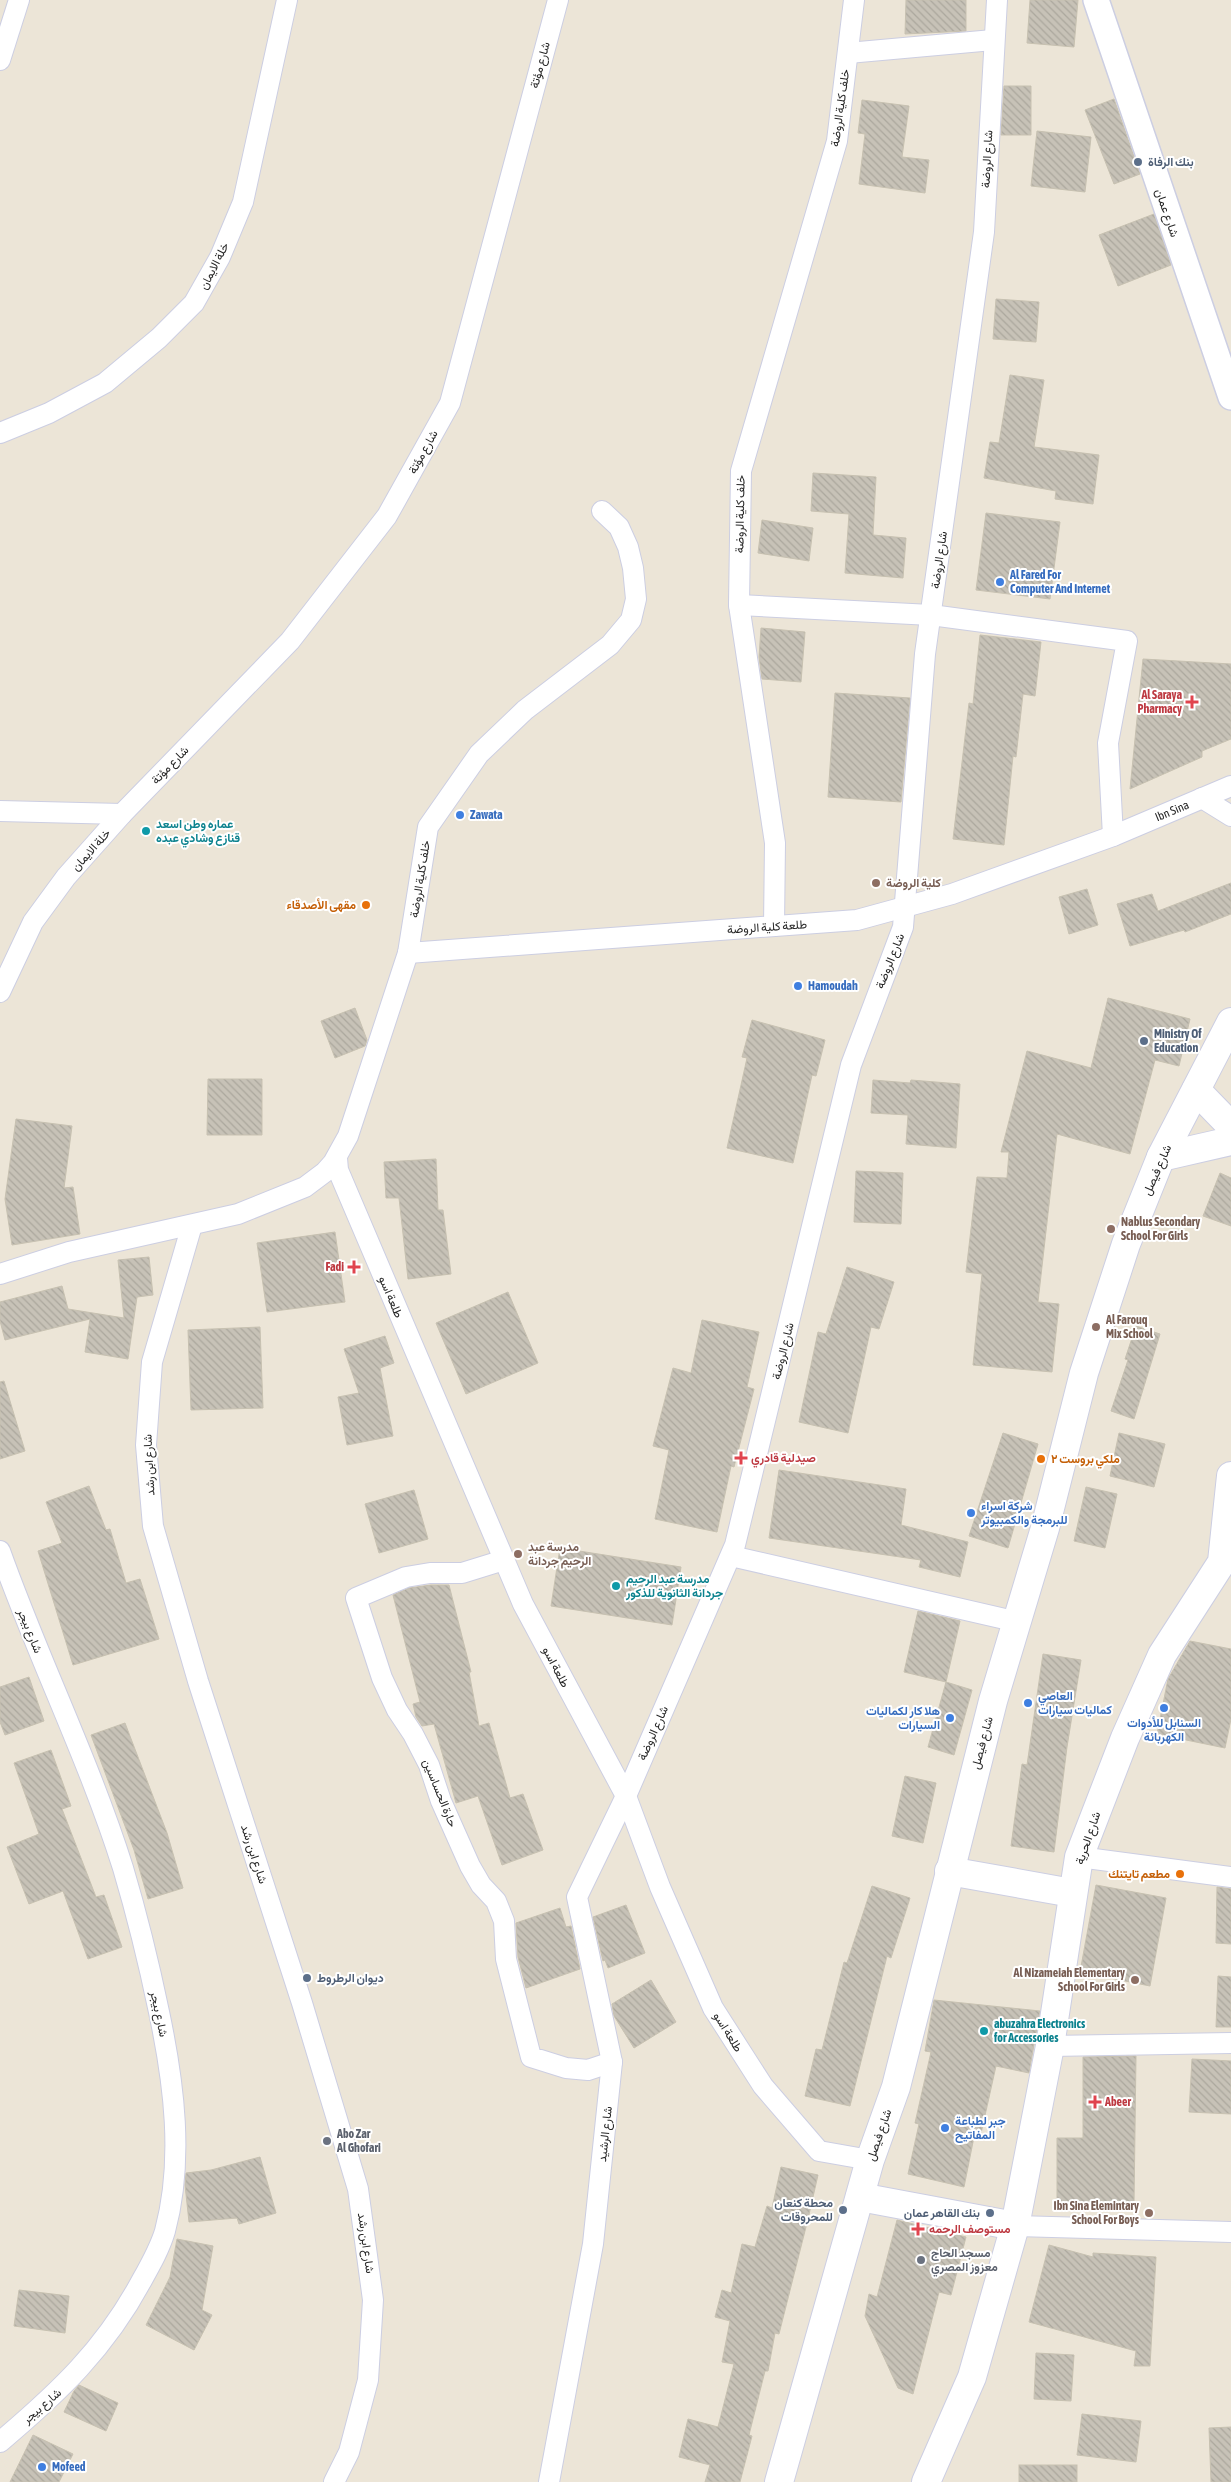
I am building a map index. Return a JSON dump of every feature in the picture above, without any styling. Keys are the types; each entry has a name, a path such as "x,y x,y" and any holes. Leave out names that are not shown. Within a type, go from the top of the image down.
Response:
{"main road":[{"name":"شارع فيصل","path":"779,2482 870,2160 896,2087 948,1872 993,1701 1046,1528 1084,1373 1126,1244 1161,1157 1231,1022"},
{"path":"1196,1090 1231,1126"},
{"path":"1161,1157 1231,1141"},
{"name":"شارع الحرية","path":"926,2482 972,2377 1015,2226 1050,2046 1079,1857 1125,1738 1162,1655 1222,1562 1231,1476"},
{"path":"948,1872 1072,1893"},
{"path":"860,2197 1015,2226"}],"street":[{"path":"0,60 19,0"},
{"name":"خلة الايمان","path":"0,433 49,413 105,383 159,338 194,303 220,257 244,202 287,0"},
{"name":"شارع مؤتة","path":"122,814 290,641 387,516 450,403 558,0"},
{"name":"خلف كلية الروضة","path":"774,926 775,842 739,605 741,471 837,140 854,0"},
{"name":"شارع الروضة","path":"626,1796 735,1545 851,1065 903,927 925,654 984,232 993,40 997,0"},
{"name":"شارع عمان","path":"1096,0 1231,397"},
{"path":"848,54 993,40"},
{"name":"خلف كلية الروضة","path":"0,1274 70,1252 238,1214 305,1187 325,1172 337,1158 348,1136 408,953 428,827 479,754 525,710 610,645 631,620 636,599 633,568 628,547 619,527 602,511"},
{"path":"739,605 931,615 1127,641 1108,743 1113,836"},
{"name":"Ibn Sina","path":"1113,836 1231,786"},
{"path":"1202,798 1231,816"},
{"name":"خلة الايمان","path":"0,811 122,814"},
{"name":"خلة الايمان","path":"0,992 33,922 66,877 122,814"},
{"name":"طلعة كلية الروضة","path":"408,953 857,920 960,892 1113,836"},
{"name":"طلعة اسو","path":"337,1158 342,1179 522,1604 626,1796 660,1887 713,2008 763,2086 820,2150 870,2160"},
{"name":"شارع ابن رشد","path":"192,1225 152,1362 146,1445 153,1526 198,1681 302,2003 358,2189 374,2300 368,2380 348,2452 334,2482"},
{"name":"شارع بيجر","path":"0,1551 82,1758 122,1867 150,1972 168,2053 175,2142 173,2191 164,2232 155,2256 134,2296 99,2346 67,2384 0,2442"},
{"path":"731,1556 1018,1622"},
{"name":"حارة الحساسين","path":"504,1560 462,1573 430,1573 406,1577 356,1598 382,1678 396,1710 413,1734 429,1765 470,1866 481,1885 496,1901 504,1921 506,1959 531,2057 566,2068 588,2070 612,2062"},
{"name":"شارع الرشيد","path":"549,2482 593,2244 612,2062 577,1897 626,1796"},
{"path":"1079,1857 1231,1877"},
{"path":"1050,2046 1231,2043"},
{"path":"1015,2226 1231,2232"}],"building":[{"path":"906,0 966,0 966,31 905,34"},
{"path":"1030,0 1078,0 1074,47 1027,43"},
{"path":"1004,86 1031,86 1031,135 1001,135"},
{"path":"1114,99 1140,174 1114,184 1085,110"},
{"path":"862,100 909,106 902,157 929,160 925,193 859,184 865,134 858,133"},
{"path":"1037,131 1091,137 1085,192 1031,186"},
{"path":"1154,214 1171,265 1118,286 1099,235"},
{"path":"996,299 1039,302 1036,342 993,339"},
{"path":"1010,375 1044,380 1034,447 1099,455 1093,504 1055,499 1056,491 984,478 990,442 999,443"},
{"path":"813,473 876,477 873,535 906,538 903,578 845,573 849,514 811,511"},
{"path":"986,513 1060,522 1050,599 976,590"},
{"path":"762,520 813,528 809,561 758,553"},
{"path":"761,628 805,632 801,682 762,679 759,657"},
{"path":"980,635 1041,642 1035,696 1023,694 1016,757 1013,756 1004,845 953,839 969,703 973,704"},
{"path":"1143,659 1231,664 1231,739 1202,751 1202,757 1130,789"},
{"path":"835,693 910,698 901,802 828,797"},
{"path":"1231,883 1231,914 1185,932 1184,930 1130,946 1117,904 1152,894 1158,911"},
{"path":"1087,889 1098,925 1069,934 1059,897"},
{"path":"1108,998 1190,1019 1179,1066 1155,1060 1130,1154 1057,1134 1038,1302 1059,1304 1052,1372 973,1365 982,1274 966,1272 977,1177 1007,1178 1009,1152 1001,1152 1027,1051 1091,1068"},
{"path":"355,1008 367,1040 365,1046 335,1058 321,1021"},
{"path":"752,1020 825,1040 816,1076 812,1075 793,1163 727,1148 747,1058 742,1057"},
{"path":"208,1079 262,1079 262,1135 207,1135"},
{"path":"873,1080 910,1083 911,1080 960,1084 956,1148 906,1144 908,1115 871,1113"},
{"path":"16,1119 72,1126 64,1188 73,1187 80,1234 12,1245 5,1199"},
{"path":"436,1159 438,1210 443,1210 451,1274 408,1279 399,1198 386,1198 384,1162"},
{"path":"856,1171 903,1173 901,1224 854,1222"},
{"path":"1220,1173 1231,1178 1231,1226 1203,1216"},
{"path":"335,1232 345,1302 267,1312 257,1243"},
{"path":"149,1257 153,1295 137,1297 128,1359 85,1352 90,1319 5,1340 0,1321 0,1302 62,1286 68,1309 124,1318 118,1260"},
{"path":"847,1267 894,1282 879,1329 871,1327 848,1433 799,1422 818,1332 826,1334"},
{"path":"508,1292 538,1363 466,1394 436,1323"},
{"path":"702,1320 759,1332 747,1387 754,1389 734,1467 731,1466 717,1532 655,1519 669,1450 653,1446 673,1368 691,1373"},
{"path":"1136,1326 1160,1334 1134,1419 1111,1411 1128,1360 1125,1359"},
{"path":"260,1327 263,1408 191,1410 188,1330"},
{"path":"385,1336 394,1363 380,1368 393,1436 347,1445 338,1397 359,1393 344,1349"},
{"path":"4,1381 25,1451 0,1459 0,1382"},
{"path":"1003,1433 1038,1444 1008,1548 969,1536"},
{"path":"1119,1433 1165,1444 1154,1487 1110,1476"},
{"path":"779,1470 906,1489 901,1525 968,1542 960,1577 919,1567 921,1560 769,1538"},
{"path":"89,1486 106,1530 110,1529 126,1583 140,1579 159,1639 73,1665 38,1551 62,1543 46,1502"},
{"path":"1086,1487 1117,1494 1105,1548 1074,1541"},
{"path":"414,1490 428,1539 379,1553 365,1504"},
{"name":"مدرسة عبد الرحيم جردانة الثانوية للذكور","path":"560,1548 681,1567 672,1625 551,1606"},
{"path":"449,1585 471,1672 469,1672 479,1726 489,1723 510,1798 523,1794 543,1850 502,1865 478,1796 456,1803 434,1724 422,1726 416,1717 413,1704 420,1702 393,1595 409,1588"},
{"path":"918,1611 960,1621 946,1682 904,1672"},
{"path":"1190,1641 1231,1649 1231,1719 1225,1748 1157,1734 1168,1679"},
{"path":"1043,1654 1081,1660 1067,1747 1054,1852 1011,1846 1022,1764 1027,1765"},
{"path":"29,1677 44,1721 5,1735 0,1722 0,1687"},
{"name":"هلا كار لكماليات السيارات","path":"946,1682 972,1690 954,1755 928,1747"},
{"path":"125,1723 167,1833 183,1888 148,1899 134,1850 91,1735"},
{"path":"51,1750 71,1806 62,1809 96,1897 104,1895 122,1947 88,1959 63,1891 29,1904 7,1847 39,1834 14,1763"},
{"path":"905,1776 936,1783 923,1843 892,1836"},
{"path":"1096,1885 1166,1898 1150,1986 1080,1972"},
{"path":"872,1886 910,1898 891,1958 887,1956 850,2106 805,2096 816,2049 822,2050 844,1962 847,1963"},
{"path":"1217,1887 1231,1889 1231,1944 1216,1943"},
{"path":"626,1905 645,1953 608,1968 605,1960 603,1961 593,1917"},
{"path":"560,1908 566,1927 571,1926 580,1969 526,1988 518,1957 516,1923"},
{"path":"1218,1976 1231,1977 1231,2027 1216,2027"},
{"path":"651,1980 676,2022 634,2048 614,2016 612,2004"},
{"path":"934,2000 1040,2011 1029,2073 996,2066 980,2138 974,2137 964,2187 908,2174 919,2124 915,2123 931,2052 925,2051"},
{"path":"1136,2056 1134,2203 1057,2202 1057,2138 1083,2138 1083,2057"},
{"path":"1192,2059 1231,2061 1231,2114 1189,2112"},
{"path":"260,2157 276,2213 239,2224 237,2218 189,2222 185,2185 186,2173 211,2170"},
{"path":"781,2167 818,2175 808,2219 779,2334 775,2333 768,2371 765,2371 749,2435 752,2436 740,2482 705,2482 710,2465 679,2457 688,2419 718,2427 734,2364 722,2362 730,2321 715,2317 722,2290 731,2293 742,2244 755,2247 767,2206 772,2208"},
{"path":"897,2220 966,2237 951,2295 939,2292 913,2394 898,2388 865,2316 869,2294 877,2297"},
{"path":"177,2239 213,2246 202,2310 212,2315 194,2350 146,2325 170,2277"},
{"path":"1049,2245 1093,2257 1093,2253 1156,2257 1150,2366 1134,2366 1136,2351 1029,2322"},
{"path":"19,2290 69,2296 65,2333 14,2326"},
{"path":"1036,2353 1074,2355 1071,2401 1034,2399"},
{"path":"79,2385 118,2403 106,2431 64,2412"},
{"path":"1082,2414 1141,2421 1136,2462 1077,2455"},
{"path":"1231,2427 1231,2482 1211,2482 1209,2428"},
{"name":"Mofeed","path":"33,2435 73,2454 59,2482 10,2482"},
{"path":"1019,2465 1077,2465 1077,2482 1019,2482"}],"place":[{"name":"بنك الرفاة","path":"1138,162"},
{"name":"Al Fared For Computer And Internet","path":"1000,582"},
{"name":"Al Saraya Pharmacy","path":"1192,702"},
{"name":"Zawata","path":"460,815"},
{"name":"عماره وطن اسعد قنازع وشادي عبده","path":"146,831"},
{"name":"كلية الروضة","path":"876,883"},
{"name":"مقهى الأصدقاء","path":"366,905"},
{"name":"Hamoudah","path":"798,986"},
{"name":"Ministry Of Education","path":"1144,1041"},
{"name":"Nablus Secondary School For Girls","path":"1111,1229"},
{"name":"Fadi","path":"354,1267"},
{"name":"Al Farouq Mix School","path":"1096,1327"},
{"name":"صيدلية قادري","path":"741,1458"},
{"name":"ملكي بروست ٢","path":"1041,1459"},
{"name":"شركة اسراء للبرمجة والكمبيوتر","path":"971,1513"},
{"name":"مدرسة عبد الرحيم جردانة","path":"518,1554"},
{"name":"مدرسة عبد الرحيم جردانة الثانوية للذكور","path":"616,1586"},
{"name":"العاصي كماليات سيارات","path":"1028,1703"},
{"name":"السنابل للأدوات الكهربائة","path":"1164,1708"},
{"name":"هلا كار لكماليات السيارات","path":"950,1718"},
{"name":"مطعم تايتنك","path":"1180,1874"},
{"name":"ديوان الرطروط","path":"307,1978"},
{"name":"Al Nizameiah Elementary School For Girls","path":"1135,1980"},
{"name":"abuzahra Electronics for Accessories","path":"984,2031"},
{"name":"Abeer","path":"1095,2102"},
{"name":"جبر لطباعة المفاتيح","path":"945,2128"},
{"name":"Abo Zar Al Ghofari","path":"327,2141"},
{"name":"محطة كنعان للمحروقات","path":"843,2210"},
{"name":"بنك القاهر عمان","path":"990,2213"},
{"name":"Ibn Sina Elemintary School For Boys","path":"1149,2213"},
{"name":"مستوصف الرحمه","path":"918,2229"},
{"name":"مسجد الحاج معزوز المصري","path":"921,2260"},
{"name":"Mofeed","path":"42,2467"}]}
